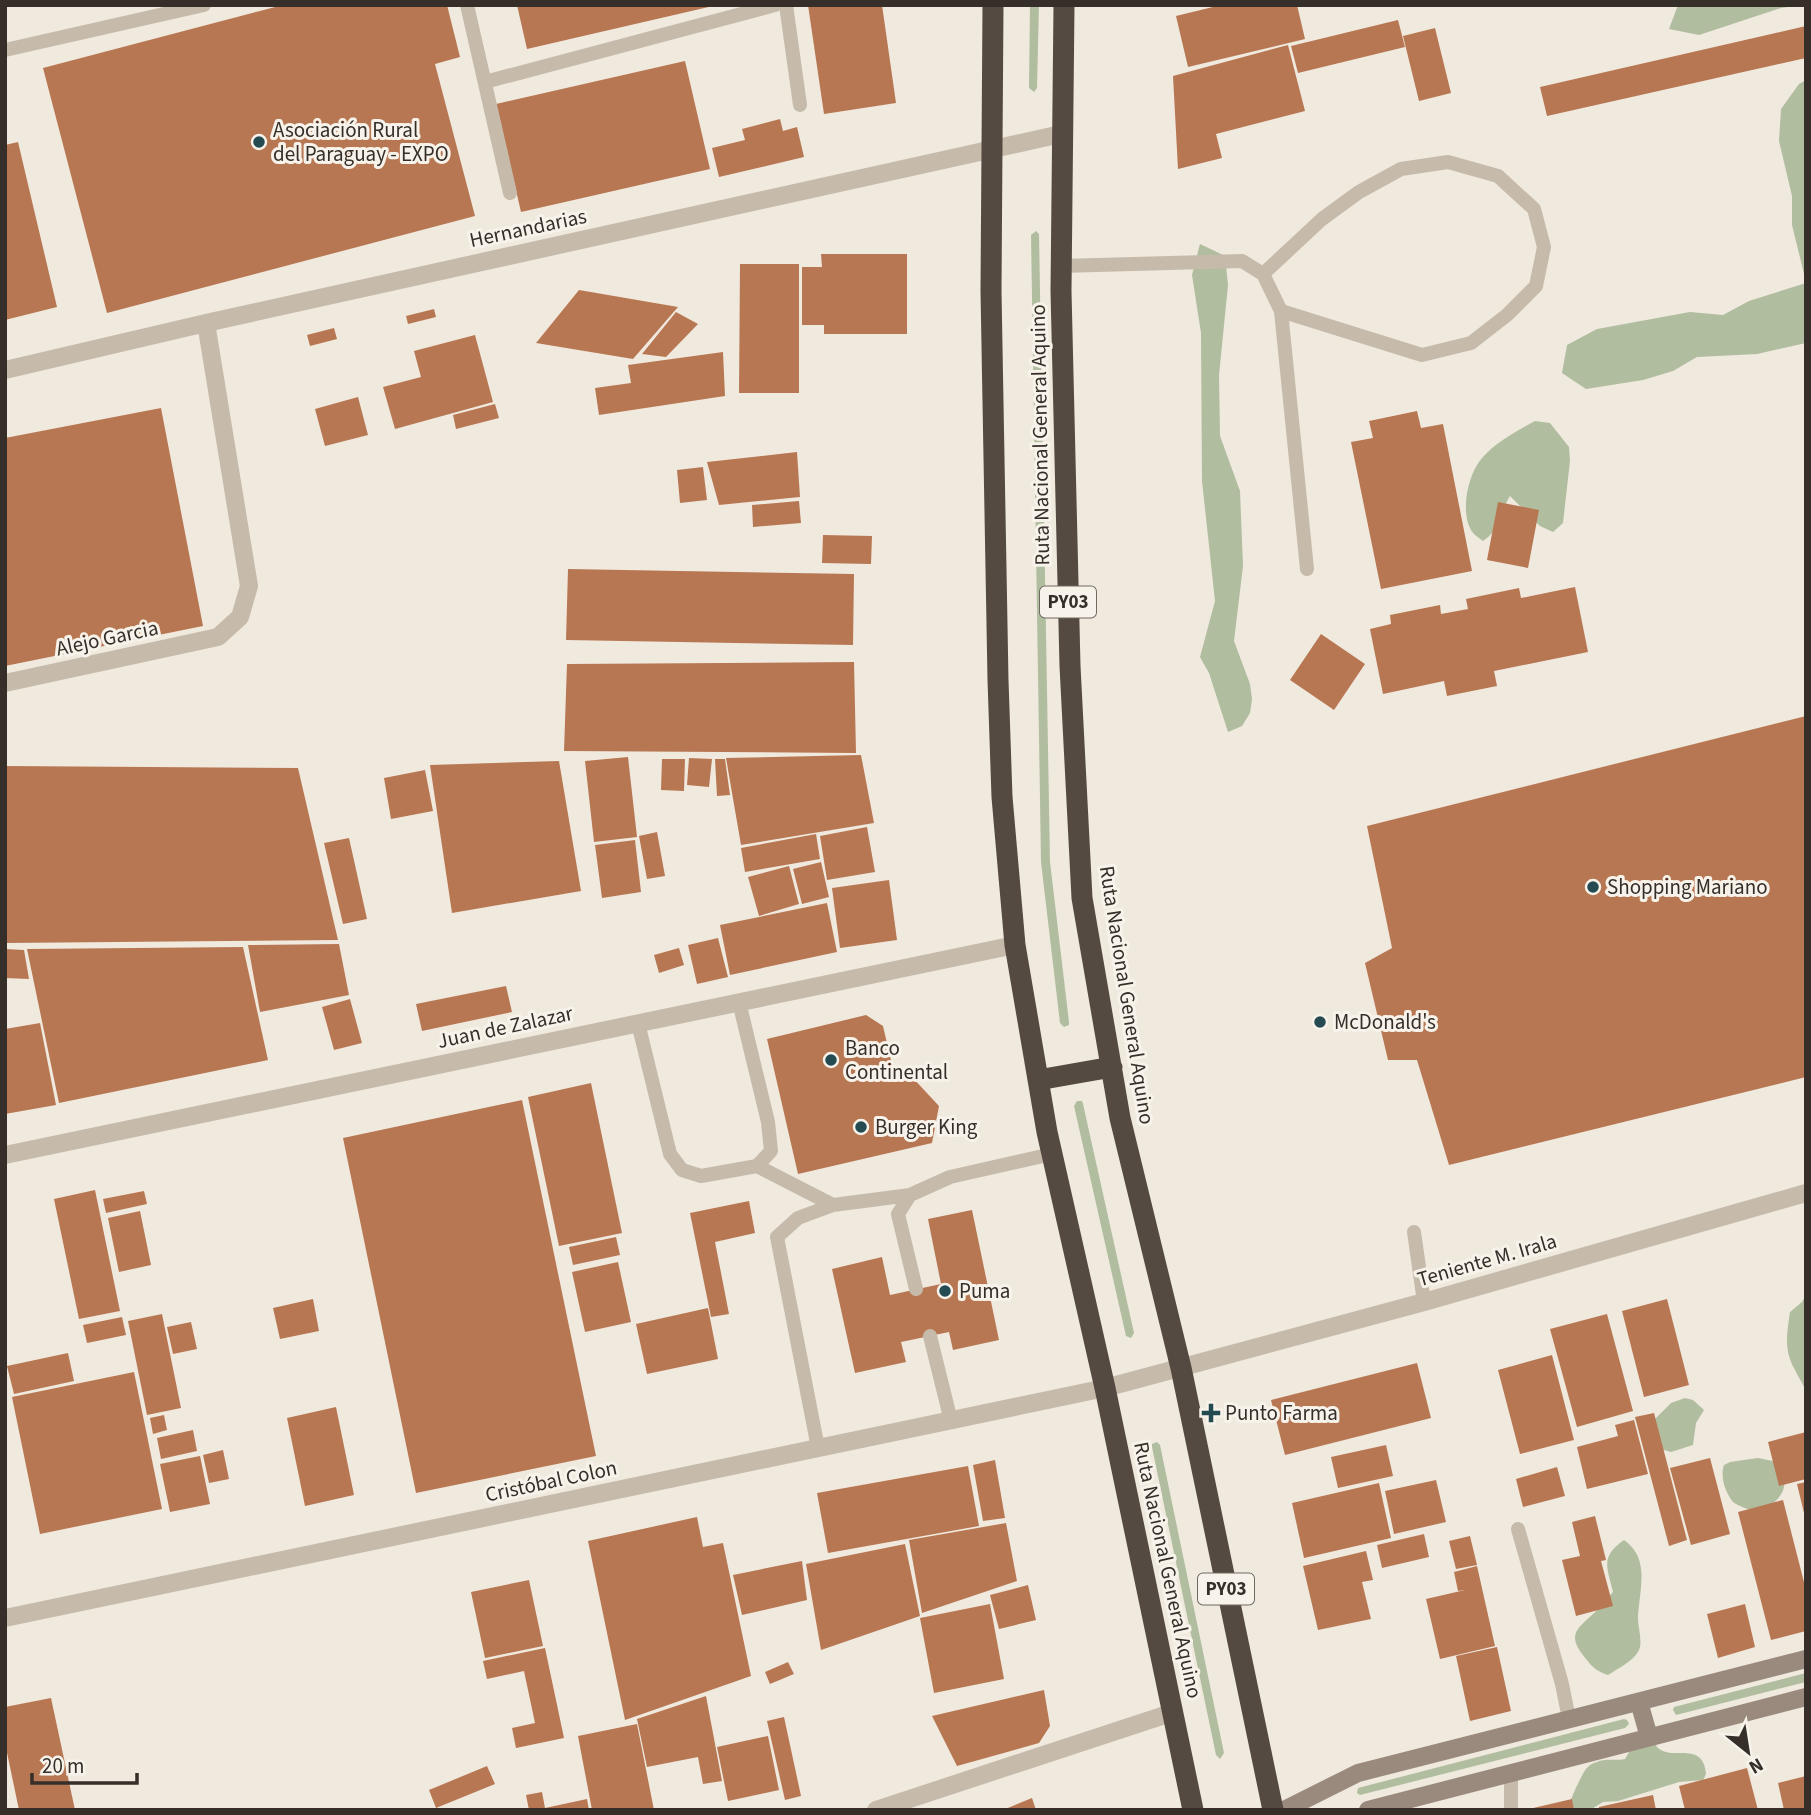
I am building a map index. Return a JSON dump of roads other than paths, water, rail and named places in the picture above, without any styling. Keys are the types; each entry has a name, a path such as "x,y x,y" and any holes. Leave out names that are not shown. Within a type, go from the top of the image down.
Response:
{"highway":[{"name":"Ruta Nacional General Aquino","path":"993,5 991,151 998,680 1002,797 1015,944 1052,1154 1105,1388 1193,1810"},
{"name":"Ruta Nacional General Aquino","path":"1064,5 1060,265 1069,666 1082,898 1120,1118 1181,1368 1273,1810"},
{"path":"1038,1080 1112,1067"}],"street":[{"name":"Hernandarias","path":"5,370 1061,134"},
{"name":"Alejo Garcia","path":"5,683 218,637 240,617 248,586 206,323"},
{"name":"Juan de Zalazar","path":"5,1155 1015,944"},
{"name":"Teniente M. Irala","path":"1105,1388 1424,1302 1806,1193"},
{"name":"Cristóbal Colon","path":"5,1618 1105,1388"},
{"path":"1284,1810 1358,1773 1806,1659"},
{"path":"1367,1810 1806,1698"},
{"path":"1639,1702 1649,1738"},
{"path":"876,1810 1174,1712"}],"lane":[{"path":"5,50 161,10 204,5"},
{"path":"467,5 510,193"},
{"path":"485,82 775,5"},
{"path":"786,5 800,105"},
{"path":"1263,274 1322,219 1359,192 1401,169 1448,162 1498,176 1534,209 1544,247 1536,286 1507,315 1471,343 1422,355 1280,311"},
{"path":"1060,265 1242,261 1263,274 1280,311 1307,569"},
{"path":"638,1023 670,1154 682,1170 701,1176 757,1166 771,1151 768,1122 739,1002"},
{"path":"818,1448 778,1237 798,1218 834,1205 910,1195 950,1177 1052,1154"},
{"path":"757,1166 834,1205"},
{"path":"910,1195 898,1214 916,1289"},
{"path":"1415,1232 1424,1302"},
{"path":"930,1336 951,1421"},
{"path":"1518,1529 1562,1684 1569,1719"},
{"path":"1511,1773 1511,1810"}],"place":[{"name":"Asociación Rural del Paraguay - EXPO","path":"259,142"},
{"name":"Shopping Mariano","path":"1593,887"},
{"name":"McDonald's","path":"1320,1022"},
{"name":"Banco Continental","path":"831,1060"},
{"name":"Burger King","path":"861,1127"},
{"name":"Puma","path":"945,1291"},
{"name":"Punto Farma","path":"1211,1413"}]}
